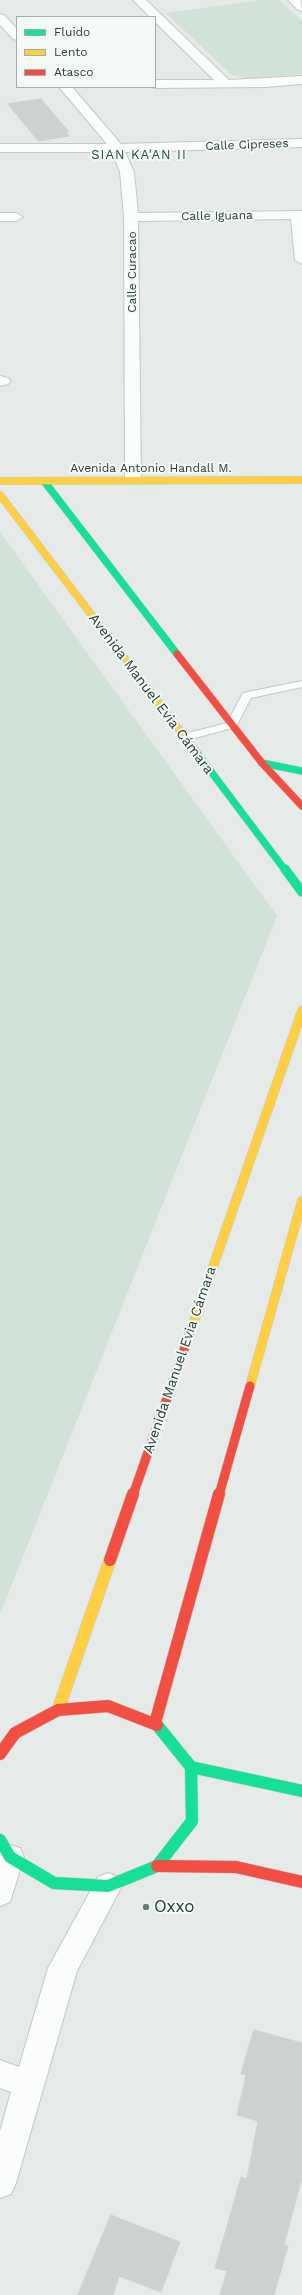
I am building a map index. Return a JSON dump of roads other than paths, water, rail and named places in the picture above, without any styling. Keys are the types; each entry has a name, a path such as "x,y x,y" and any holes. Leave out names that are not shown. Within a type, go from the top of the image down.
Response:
{"street":[{"path":"139,0 156,16"},
{"path":"294,0 302,7"},
{"path":"156,16 225,83"},
{"path":"0,18 16,35"},
{"path":"156,84 265,83 302,80"},
{"name":"Calle Curacao","path":"66,88 117,148 127,172 132,217 133,479"},
{"name":"Calle Cipreses","path":"0,148 117,148 302,143"},
{"path":"300,216 302,260"},
{"name":"Calle Iguana","path":"132,217 300,216"},
{"path":"0,217 16,217"},
{"name":"Avenida Antonio Handall M.","path":"0,481 133,479 302,480"},
{"path":"44,481 262,763 302,806"},
{"name":"Avenida Manuel Evia Cámara","path":"0,495 302,892"},
{"path":"262,763 302,771"},
{"name":"Avenida Manuel Evia Cámara","path":"58,1710 302,1011"},
{"path":"155,1723 302,1201"},
{"path":"0,1754 14,1733 58,1710 108,1706 155,1723 191,1766 302,1791"},
{"path":"157,1866 192,1821 191,1766"},
{"path":"0,1893 5,1849 54,1882 108,1886 157,1866 236,1868 302,1882"},
{"path":"0,2183 63,1968 108,1886"},
{"path":"0,2074 29,2085"}],"lane":[{"path":"184,736 232,725 247,695 302,684"}],"place":[{"name":"Oxxo","path":"146,1907"}],"district":[{"name":"SIAN KA'AN II","path":"139,155"}]}
